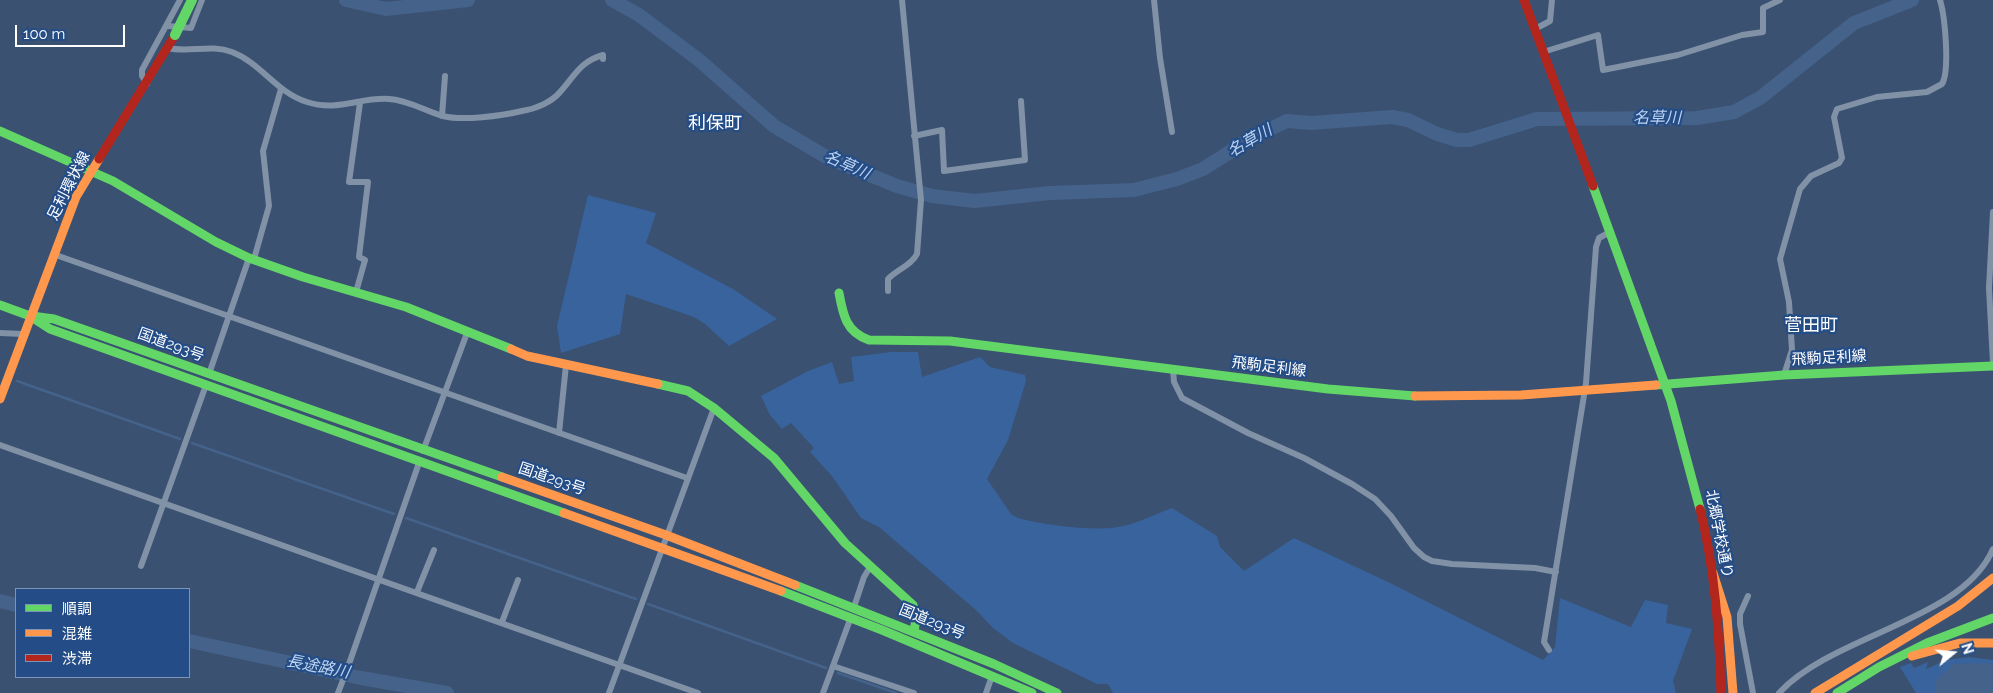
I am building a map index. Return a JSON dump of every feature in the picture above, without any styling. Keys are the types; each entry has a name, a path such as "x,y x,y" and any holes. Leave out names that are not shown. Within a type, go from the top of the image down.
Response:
{"main road":[{"name":"足利環状線","path":"0,399 76,197 176,35 192,0"},
{"path":"1524,0 1667,385"},
{"path":"0,131 92,170 216,242 251,258 303,277 406,307 527,356 678,388 697,396 774,458 845,543 913,606 916,619 914,631"},
{"name":"飛駒足利線","path":"838,293 850,331 858,337 869,340 950,341 1328,389 1410,396 1521,395 1784,375 1993,364"},
{"name":"国道293号","path":"0,305 30,316 54,319 419,462 663,546 851,618 1032,693"},
{"name":"国道293号","path":"207,380 423,450 666,535 914,631 994,664 1057,693"},
{"name":"北郷学校通り","path":"1667,385 1698,498 1713,573 1721,693"},
{"path":"1713,573 1720,590 1726,617 1733,693"},
{"path":"1815,693 1970,598 1993,578"},
{"path":"1897,644 1993,611"},
{"path":"1837,693 1893,660 1927,643 1993,618"},
{"path":"1893,660 1960,644 1993,643"}],"street":[{"path":"147,84 142,76 142,70 168,26 180,0"},
{"path":"168,26 191,28 202,0"},
{"path":"888,290 888,279 895,272 913,262 917,254 921,200 902,0"},
{"path":"1154,0 1160,58 1172,132"},
{"path":"1535,29 1550,21 1552,0"},
{"path":"1543,52 1598,35 1603,70 1678,55 1742,35 1763,32 1763,8 1780,0"},
{"path":"1784,375 1792,350 1789,302 1780,260 1800,188 1811,176 1839,163 1842,158 1834,117 1837,109 1877,96 1927,92 1942,84 1946,72 1945,19 1941,2"},
{"path":"168,48 204,47 231,51 255,67 281,89 307,102 332,106 376,99 390,99 405,102 454,119 520,112 535,108 560,92 582,64 591,58 603,55 603,60"},
{"path":"442,116 446,76"},
{"path":"141,566 269,206 263,151 281,89"},
{"path":"914,136 942,130 944,171 1025,160 1021,101"},
{"path":"356,292 366,260 359,257 368,182 349,182 360,103"},
{"path":"1993,212 1988,288 1993,364"},
{"path":"1549,650 1544,642 1585,390 1596,247 1599,238 1610,232"},
{"path":"53,254 686,478"},
{"path":"0,333 23,334"},
{"path":"349,664 377,578 443,392 467,333"},
{"path":"559,433 566,365"},
{"path":"1174,370 1174,382 1182,398 1248,434 1304,458 1352,484 1375,499 1391,516 1414,548 1432,561 1535,568 1556,572"},
{"path":"609,693 686,478 714,408"},
{"path":"0,445 698,693"},
{"path":"417,592 434,550"},
{"path":"1779,693 1808,668 1877,632 1910,619 1952,595 1975,577 1993,550"},
{"path":"823,693 864,577 870,567"},
{"path":"502,622 518,580"},
{"path":"1748,596 1740,614 1740,624 1753,693"},
{"path":"833,666 914,693"},
{"path":"986,693 992,676"},
{"path":"338,693 342,680"}],"shaded area":[{"path":"588,195 656,213 646,243 733,289 777,319 729,346 705,324 694,317 626,294 620,334 561,353 557,326"},
{"path":"891,352 918,352 922,377 980,357 990,367 1025,375 1026,381 1008,440 987,479 1011,514 1018,518 1065,526 1112,528 1135,523 1172,508 1217,536 1220,547 1244,571 1294,538 1386,581 1543,660 1555,647 1560,598 1631,627 1645,600 1668,605 1666,623 1692,629 1673,681 1676,693 1113,693 1108,684 1097,684 1013,643 993,628 977,611 879,527 861,518 832,476 810,452 814,448 791,423 782,429 770,415 761,396 808,371 832,362 839,384 854,381 851,357"},
{"path":"1970,657 1993,660 1993,693 1916,693 1900,667 1911,663 1914,668 1928,662 1926,669 1946,660"},
{"path":"1954,664 1993,664 1993,693 1936,693 1936,680"}],"waterway":[{"name":"名草川","path":"346,0 386,9 468,0"},
{"name":"名草川","path":"612,0 639,15 699,60 774,126 828,158 897,186 932,196 975,201 1050,193 1134,190 1177,179 1203,169 1255,136 1287,121 1311,123 1392,117 1408,120 1437,134 1457,140 1469,140 1537,119 1697,118 1734,112 1760,98 1854,23 1912,0"},
{"path":"17,381 180,439"},
{"path":"192,443 394,514"},
{"path":"406,518 636,599"},
{"name":"長途路川","path":"0,601 15,605"},
{"path":"648,604 826,668"},
{"name":"長途路川","path":"190,641 361,678 447,693"},
{"path":"838,673 896,693"}],"traffic: fast":[{"path":"175,35 192,0"},
{"path":"0,131 113,181 216,242 249,258 303,277 406,307 511,349"},
{"path":"1593,186 1671,401 1700,509"},
{"path":"839,293 844,315 850,327 861,337 869,340 950,341 1328,389 1415,396"},
{"path":"0,305 30,316 50,329 564,513"},
{"path":"32,316 54,319 502,477"},
{"path":"1656,385 1784,375 1993,366"},
{"path":"658,384 688,391 714,408 774,458 845,543 913,605 916,619 914,631"},
{"path":"795,585 994,664 1057,693"},
{"path":"781,591 882,630 1032,693"},
{"path":"1837,693 1879,667 1927,643 1993,618"}],"traffic: slow":[{"path":"0,399 76,197 99,159"},
{"path":"511,349 527,356 658,384"},
{"path":"1415,396 1521,395 1656,385"},
{"path":"502,477 666,535 795,585"},
{"path":"564,513 781,591"},
{"path":"1713,573 1727,617 1733,693"},
{"path":"1815,693 1958,606 1993,578"},
{"path":"1912,656 1960,643 1993,643"}],"traffic: jam":[{"path":"1524,0 1593,186"},
{"path":"99,159 175,35"},
{"path":"1700,509 1709,554 1715,600 1721,693"}],"district":[{"name":"利保町","path":"715,124"},
{"name":"菅田町","path":"1811,326"}]}
